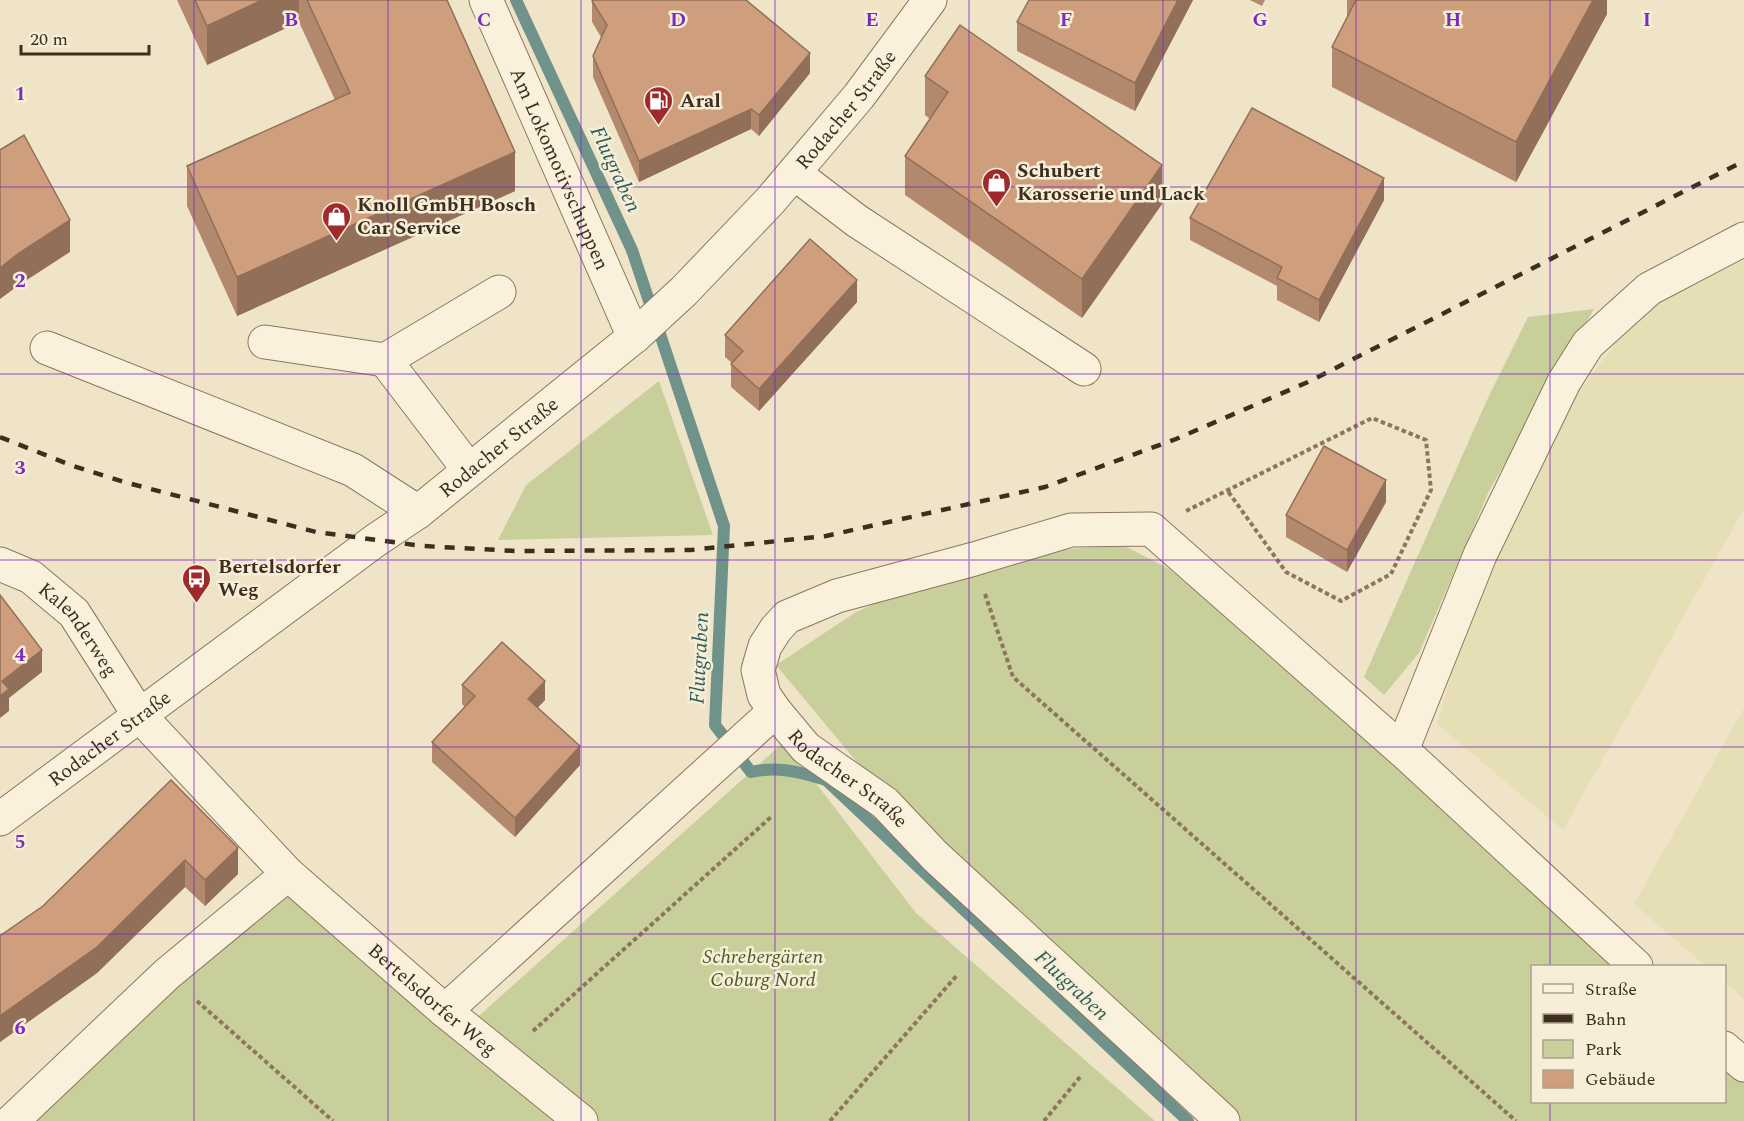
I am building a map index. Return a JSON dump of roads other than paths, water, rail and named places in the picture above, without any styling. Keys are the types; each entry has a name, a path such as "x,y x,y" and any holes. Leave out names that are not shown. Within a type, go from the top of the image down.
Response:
{"street":[{"name":"Am Lokomotivschuppen","path":"486,0 639,332"},
{"name":"Rodacher Straße","path":"0,819 376,540 418,512 639,332 676,298 770,201 859,96 922,3"},
{"path":"794,173 857,221 1084,369"},
{"path":"1402,750 1480,555 1564,382 1588,344 1649,289 1744,239"},
{"path":"265,342 385,360 499,292"},
{"path":"47,348 353,470 418,512"},
{"path":"385,360 469,470"},
{"path":"775,711 764,695 758,670 765,646 787,617 837,596 974,560 1071,530 1151,529 1402,750 1635,965"},
{"name":"Kalenderweg","path":"0,564 31,577 74,612 139,715"},
{"name":"Rodacher Straße","path":"445,1011 775,711 806,748 885,803 934,856 1223,1121"},
{"name":"Bertelsdorfer Weg","path":"139,715 288,874 445,1011 581,1121"},
{"path":"12,1121 167,974 288,874"},
{"path":"1726,1049 1744,1065"}],"waterway":[{"name":"Flutgraben","path":"516,0 632,250 724,526 715,725 751,772 789,771 826,780 1188,1121"}],"railway":[{"path":"0,437 73,466 124,482 316,532 423,546 516,551 691,550 826,536 1045,487 1176,439 1308,382 1744,161"}],"place":[{"name":"Aral","path":"659,126"},
{"name":"Schubert Karosserie und Lack","path":"996,208"},
{"name":"Knoll GmbH Bosch Car Service","path":"336,242"},
{"name":"Bertelsdorfer Weg","path":"197,604"}],"park label":[{"name":"Schrebergärten Coburg Nord","path":"763,968"}]}
